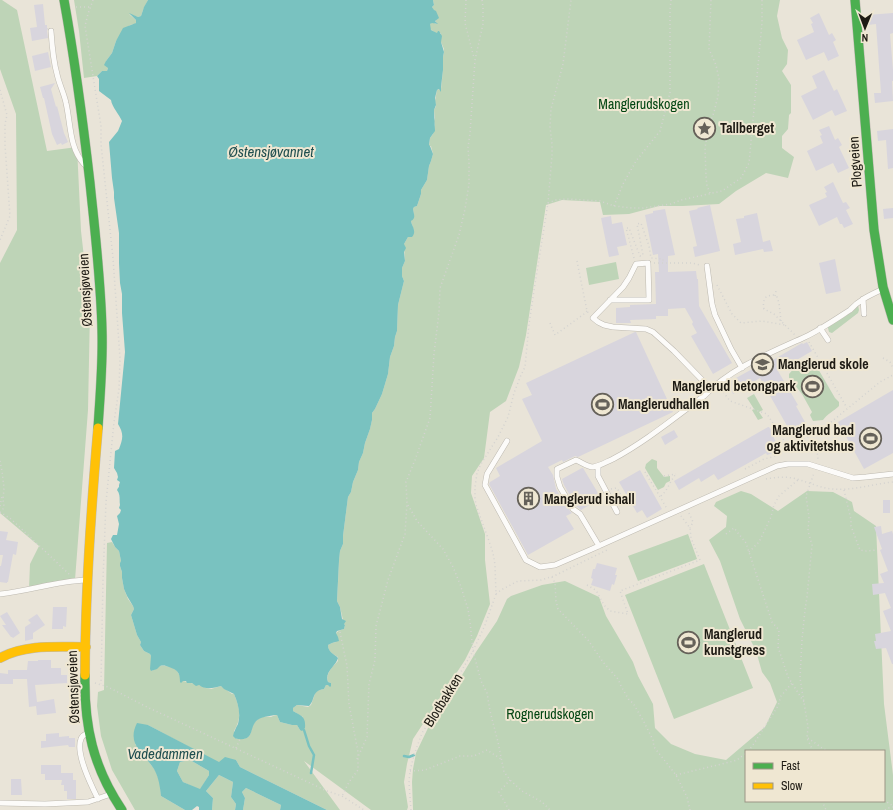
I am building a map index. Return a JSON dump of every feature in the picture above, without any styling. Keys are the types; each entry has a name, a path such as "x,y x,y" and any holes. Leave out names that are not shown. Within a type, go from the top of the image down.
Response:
{"main road":[{"name":"Østensjøveien","path":"64,0 77,76 89,169 94,214 102,331 102,359 91,510 88,580 86,706 89,732 97,760 112,794 122,810"},
{"name":"Plogveien","path":"855,0 874,230 879,266 888,307 893,320"},
{"path":"0,658 16,651 47,647 86,647"}],"lane":[{"path":"51,31 57,75 66,104 75,150 79,159 89,169"},
{"path":"610,300 649,300 648,263 636,264 623,287 610,300 593,318 604,325 646,329 653,332 706,384 709,390"},
{"path":"707,266 715,315 742,368"},
{"path":"599,546 580,514 573,509 560,487 557,477 557,469 576,460 591,467 598,466 622,454 637,445 726,378 771,352 806,337 850,310 863,299 884,289"},
{"path":"863,299 864,314"},
{"path":"820,328 828,340"},
{"path":"507,440 487,474 485,485 526,560 540,567 556,565 778,466 788,464 808,464 853,478 893,474"},
{"path":"598,466 598,476 618,512"},
{"path":"0,594 75,580 88,580"},
{"path":"89,732 82,736 80,748 85,768 98,799"},
{"path":"0,803 46,804 88,802 112,794"}],"path":[{"path":"466,0 465,23 475,60"},
{"path":"357,758 367,738 369,684 375,660 376,626 388,580 405,534 407,503 406,482 430,418 440,288 459,235 465,209 469,184 468,147 475,60 483,24 482,0"},
{"path":"508,417 516,387 525,367 535,284 548,203 552,144 550,127 551,109 563,64 571,0"},
{"path":"614,206 623,184 636,161 660,131 670,93 670,0"},
{"path":"710,194 706,186 705,148 708,129 718,96 719,79 716,65 709,49 711,0"},
{"path":"548,203 567,198 600,201 614,206 643,208 655,207 722,191 741,178 749,163 762,23 762,0"},
{"path":"72,7 90,7"},
{"path":"0,90 7,115 5,124 5,145 10,216 0,240"},
{"path":"636,264 626,228 629,228 640,256 643,255 637,224 641,223 651,258 663,259 663,263"},
{"path":"577,261 587,311 593,318"},
{"path":"648,263 692,263 707,266"},
{"path":"714,280 732,314 741,323 762,322 785,325"},
{"path":"776,291 775,296 778,299 781,321"},
{"path":"775,296 770,295 765,298 763,305 764,309 774,314 799,339"},
{"path":"550,323 555,335 587,311"},
{"path":"806,337 847,408"},
{"path":"883,358 890,362 893,368"},
{"path":"717,384 730,401 767,414 785,442 789,444 797,443 825,427 880,382 893,375"},
{"path":"745,469 764,459 777,455 785,442"},
{"path":"797,443 800,446 817,451 817,461"},
{"path":"0,462 4,506 1,512 12,519 75,580"},
{"path":"812,750 807,738 808,727 800,678 812,544 808,531 809,517 806,496 815,469"},
{"path":"645,472 668,510"},
{"path":"660,496 670,485 670,481 676,474 664,476"},
{"path":"762,480 780,477 799,480 831,489 844,490 893,482"},
{"path":"749,552 759,542 779,496 799,480"},
{"path":"605,489 617,488 627,506"},
{"path":"844,490 851,526 860,550 877,550"},
{"path":"0,506 3,492"},
{"path":"407,503 417,521 442,549 453,567 460,584 468,609 473,651 481,681 487,693 504,772 522,791 542,802 550,810"},
{"path":"587,585 597,592 604,605 610,610 628,614 620,591 700,560 691,538 690,528 693,522 687,507"},
{"path":"678,511 680,516 690,528"},
{"path":"726,534 734,528 746,543 772,622 779,630 778,647 788,677 804,704"},
{"path":"610,549 552,577 555,583 558,609 588,640 603,662 618,679 629,700 633,703 644,722 653,740 654,747 676,775 687,798 690,810"},
{"name":"Blodbakken","path":"411,810 409,783 410,771 422,733 451,689 473,651 496,594 518,582 541,580 552,577"},
{"path":"103,591 101,684 342,796 364,810"},
{"path":"340,632 346,666 349,704 357,748 358,770 349,782 342,796"},
{"path":"749,750 778,706 781,696 792,684"},
{"path":"807,738 826,750"},
{"path":"236,748 240,740"},
{"path":"410,771 425,770 460,756 474,756 487,750 501,759"},
{"path":"676,775 730,762 736,760 745,753"},
{"path":"509,810 499,792 510,780"},
{"path":"885,810 893,806"}],"green space":[{"path":"0,0 17,10 47,151 77,147 81,231 90,310 88,410 75,580 29,589 30,564 39,546 0,513 0,263 17,230 16,114 0,69"},
{"path":"74,0 148,0 141,16 138,17 129,14 136,20 136,23 130,25 116,41 112,53 106,61 108,68 107,71 102,71 97,76 84,78"},
{"name":"Manglerudskogen","path":"433,0 780,0 777,16 782,38 788,50 787,64 782,71 791,85 791,113 789,115 788,129 782,136 782,148 794,157 788,178 766,173 736,191 719,204 659,206 629,214 603,215 600,202 562,200 546,205 526,335 519,367 506,401 490,412 484,458 472,476 471,493 485,534 485,560 490,604 465,660 413,739 404,782 408,807 407,810 371,810 304,761 340,810 327,810 240,767 236,760 219,763 148,725 135,744 155,770 160,782 161,796 185,810 135,810 112,770 101,736 97,706 98,692 104,690 107,543 112,542 119,551 124,589 134,609 131,615 137,635 141,642 140,645 144,651 151,656 151,671 159,666 174,668 183,681 211,689 221,686 234,694 238,704 239,713 237,726 234,731 236,739 247,738 258,719 276,715 280,722 297,725 300,730 303,717 293,711 293,708 297,705 308,707 311,705 316,691 324,689 326,685 331,683 328,682 327,679 330,670 338,661 338,657 330,651 328,645 336,642 336,633 344,629 345,625 337,601 340,551 343,544 348,497 351,492 370,429 372,413 382,394 388,374 390,357 397,331 398,305 404,281 402,276 402,268 405,261 404,244 414,231 411,221 414,215 413,209 417,206 421,190 427,180 433,154 431,146 429,146 430,138 433,134 435,125 434,110 436,106 435,101 437,90 441,89 444,49 441,42 441,33 436,33 430,29 431,23 437,24 432,7 434,5"},
{"path":"616,262 619,279 589,285 586,268"},
{"path":"858,305 858,313 832,333 829,332 828,327 852,312"},
{"name":"Manglerud betongpark","path":"805,363 812,363 817,367 835,398 839,402 839,406 823,420 813,421 810,415 812,412 802,394 789,378 789,374 793,370"},
{"path":"754,394 763,410 759,412 763,418 758,420 752,410 754,409 747,398"},
{"path":"652,459 657,461 657,468 664,477 670,476 670,481 658,490 645,468 646,464"},
{"name":"Rognerudskogen","path":"741,491 751,494 778,511 807,491 833,492 852,502 854,511 876,526 884,704 893,775 893,810 413,810 413,769 416,753 428,728 497,621 507,599 511,596 542,585 565,581 599,597 606,616 633,662 638,676 653,704 655,728 671,744 695,754 726,760 765,727 777,702 770,683 762,672 756,651 740,619 720,561 709,540 726,527 727,516 714,506 716,502"},
{"path":"688,534 697,559 638,581 628,556"},
{"name":"Manglerud kunstgress","path":"704,564 753,688 674,719 625,595"},
{"path":"190,760 209,771 209,775 200,790 183,782 177,771 180,762"},
{"path":"219,775 233,782 231,797 236,804 235,810 212,810 213,798 206,791"},
{"path":"246,788 281,805 280,810 243,810 245,798 242,792"}],"water":[{"name":"Østensjøvannet","path":"148,0 433,0 434,5 432,7 436,11 439,18 435,21 438,24 430,24 431,30 437,33 439,31 442,36 441,42 444,52 441,92 439,89 437,90 435,98 435,131 430,138 429,145 433,154 427,180 421,190 417,206 413,209 414,217 411,221 414,233 412,237 408,237 404,244 406,248 404,252 405,261 402,268 402,276 404,281 398,305 397,331 390,357 388,374 382,394 372,413 370,429 351,492 348,497 343,544 340,551 337,601 340,607 342,619 346,621 344,624 344,629 337,631 336,633 339,641 328,645 330,652 338,658 327,678 328,682 331,683 331,686 326,685 324,689 315,693 309,706 297,705 293,708 293,711 305,721 305,728 302,731 297,725 280,722 277,715 275,715 259,719 254,725 248,738 236,739 233,736 239,720 239,712 234,694 221,686 207,688 199,685 196,686 192,683 187,683 186,681 181,683 178,672 175,669 166,666 160,666 151,671 151,656 144,651 140,645 141,642 137,635 131,615 134,609 124,589 119,551 111,539 113,535 117,535 119,524 117,516 121,510 119,508 119,496 117,490 120,482 117,480 117,473 114,468 115,451 119,449 122,439 122,433 118,424 125,352 120,283 119,233 109,142 118,131 122,121 111,100 99,91 99,79 97,76 102,71 107,71 108,68 104,65 112,53 123,28 136,23 136,20 129,13 138,17 141,16"},
{"name":"Vadedammen","path":"137,723 148,725 219,762 225,757 236,760 240,767 327,810 280,810 281,805 246,788 242,792 245,798 243,810 235,810 236,804 231,797 233,782 219,775 206,791 213,798 212,810 199,810 199,807 197,806 192,810 185,810 161,796 156,772 135,743 134,731","holes":["190,760 209,771 209,775 200,789 183,782 177,771 180,762"]}],"building":[{"path":"43,4 45,25 47,25 48,28 48,38 32,41 30,28 37,27 34,5"},
{"path":"819,13 829,35 832,33 836,40 833,42 839,56 828,61 824,52 806,60 797,40 814,32 811,24 813,23 810,18"},
{"path":"893,13 893,33 890,34 893,70 893,101 875,103 874,93 881,93 876,24 868,25 867,15"},
{"path":"48,52 51,67 35,71 32,56"},
{"path":"824,70 834,91 837,89 847,111 835,116 832,110 813,120 801,96 817,88 812,76"},
{"path":"55,83 51,89 68,142 62,145 61,143 57,145 52,134 40,87"},
{"path":"829,126 835,140 838,138 842,145 839,147 849,168 838,173 833,163 816,171 807,151 823,143 820,136 822,135 819,130"},
{"path":"893,129 893,168 888,169 886,140 878,141 877,131"},
{"path":"833,182 843,203 846,202 850,208 846,210 853,224 844,228 842,224 840,224 837,217 819,226 809,205 827,197 825,193 827,192 824,187"},
{"path":"710,205 720,251 695,257 693,247 697,246 689,211"},
{"path":"893,208 893,218 884,219 883,209"},
{"path":"665,209 675,255 668,256 668,272 696,271 698,279 699,306 732,363 713,374 691,336 697,333 685,308 668,309 668,316 656,316 656,319 630,320 631,323 616,323 616,308 630,307 630,305 656,304 655,272 659,272 658,254 653,255 645,215 653,213 653,211"},
{"path":"757,213 763,242 770,240 773,251 764,252 763,249 735,255 733,244 741,242 736,219 744,218 744,216"},
{"path":"611,216 612,224 622,222 627,245 617,247 619,255 609,257 601,218"},
{"path":"835,259 841,291 826,294 819,263"},
{"name":"Manglerudhallen","path":"635,332 673,412 578,457 575,456 563,462 562,460 548,467 553,475 556,489 572,513 566,516 574,529 528,555 489,484 500,476 496,468 542,441 522,399 532,395 526,383"},
{"path":"807,342 812,351 778,371 798,405 796,406 810,431 795,440 760,378 733,394 727,383 765,362 766,364 802,343"},
{"name":"Manglerud bad og aktivitetshus","path":"893,390 893,453 864,469 838,422"},
{"path":"768,427 773,433 772,434 777,444 773,453 767,455 766,453 718,480 714,474 701,482 699,478 679,490 674,481"},
{"path":"674,430 678,437 665,445 661,437"},
{"path":"582,468 601,498 581,510 576,506 562,479"},
{"path":"640,470 662,509 647,518 642,510 637,513 619,482"},
{"path":"883,500 890,500 890,513 883,513"},
{"path":"881,526 882,534 892,531 893,534 893,664 886,648 876,649 874,641 876,641 875,634 891,631 883,611 891,608 885,593 873,595 872,584 884,583 880,574 888,571 880,550 882,549 874,527"},
{"path":"0,531 8,532 6,540 18,542 16,555 13,554 7,583 0,582 0,566 3,555 0,555"},
{"path":"597,563 617,568 615,575 617,575 614,585 612,584 610,591 591,585 593,579 591,578 593,569 595,569"},
{"path":"53,607 67,607 66,627 63,626 63,629 52,629"},
{"path":"7,612 20,633 13,638 2,625 6,625 0,616"},
{"path":"37,614 45,625 33,633 33,639 25,641 25,627 31,623 28,620"},
{"path":"51,660 51,668 61,668 61,675 67,675 67,683 35,685 37,702 54,699 56,713 37,715 36,706 29,707 27,679 13,679 13,684 0,684 0,673 8,674 8,670 27,670 28,661"},
{"path":"59,733 59,737 69,736 69,738 75,738 75,747 69,747 68,745 41,748 41,741 46,741 46,734"},
{"path":"41,765 61,765 61,773 73,773 73,780 76,780 76,799 67,799 67,791 64,791 64,785 61,785 62,780 45,780 45,774 41,774"},
{"path":"11,779 21,779 22,795 11,795"}],"waterway":[{"path":"304,730 309,746 314,755 311,773"},
{"path":"404,756 409,757 414,755"}],"traffic: fast":[{"path":"64,0 85,137 99,275 102,343 98,428"},
{"path":"855,0 874,230 883,287 893,320"},
{"path":"85,675 86,712 92,746 104,778 122,810"}],"traffic: slow":[{"path":"85,675 89,551 98,428"},
{"path":"0,658 20,650 31,648 86,647"}],"place":[{"name":"Tallberget","path":"705,128"},
{"name":"Manglerud skole","path":"762,364"},
{"name":"Manglerud betongpark","path":"812,386"},
{"name":"Manglerudhallen","path":"602,404"},
{"name":"Manglerud bad og aktivitetshus","path":"870,438"},
{"name":"Manglerud ishall","path":"529,499"},
{"name":"Manglerud kunstgress","path":"689,642"}]}
